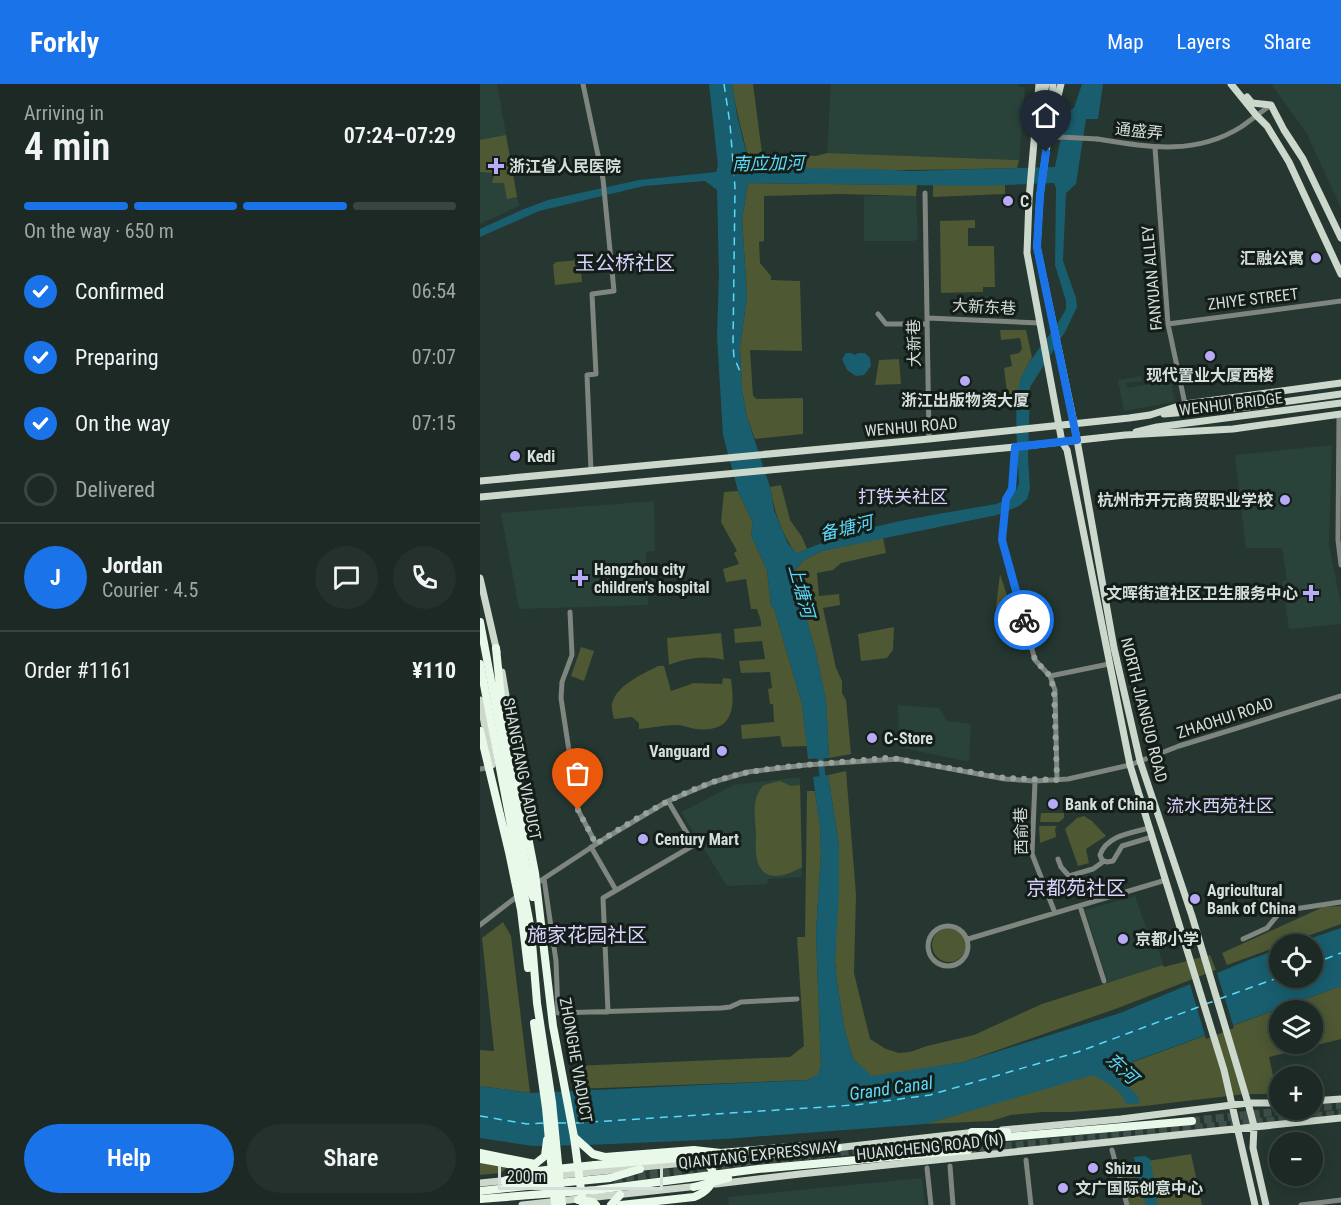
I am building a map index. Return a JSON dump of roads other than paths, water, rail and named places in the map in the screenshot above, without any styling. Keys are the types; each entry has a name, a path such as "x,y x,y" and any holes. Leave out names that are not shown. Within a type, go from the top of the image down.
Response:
{"highway":[{"name":"SHANGTANG VIADUCT","path":"480,622 527,872 539,920"},
{"path":"496,648 501,698 535,873 539,920"},
{"name":"SHANGTANG VIADUCT","path":"480,664 531,930"},
{"path":"480,731 523,921 549,1131 555,1205"},
{"name":"ZHONGHE VIADUCT","path":"539,920 553,1026 574,1137 580,1203"},
{"path":"526,953 531,930"},
{"name":"ZHONGHE VIADUCT","path":"531,930 537,1003 552,1102 562,1205"},
{"path":"867,1149 1192,1121"},
{"path":"480,1153 535,1164 545,1156 549,1131"},
{"path":"972,1132 1086,1131"},
{"path":"574,1137 587,1150 598,1156 615,1157 694,1150 713,1153 792,1147 838,1148"},
{"name":"QIANTANG EXPRESSWAY","path":"480,1199 596,1190 800,1165 968,1150"},
{"path":"504,1181 527,1172 692,1157 703,1159 711,1167 713,1176 710,1187 704,1193 694,1197 621,1205"},
{"path":"480,1159 535,1171 544,1175 553,1184"},
{"path":"694,1187 723,1179 800,1165"},
{"path":"480,1191 610,1178 640,1168"},
{"path":"611,1205 620,1195"},
{"path":"580,1203 592,1202 596,1205"}],"main road":[{"path":"1035,128 1039,84"},
{"path":"1035,128 1046,84"},
{"path":"1051,128 1050,103 1053,84"},
{"path":"1051,128 1060,84"},
{"path":"1230,84 1267,126 1288,162 1341,274"},
{"path":"1236,84 1252,103 1271,105 1284,130 1304,159 1341,238"},
{"name":"NORTH JIANGUO ROAD","path":"1035,128 1027,253 1062,442 1067,450 1130,765 1224,1070 1255,1205"},
{"name":"NORTH JIANGUO ROAD","path":"1051,128 1044,166 1037,247 1074,423 1114,648 1140,761 1199,941 1248,1103 1254,1126 1253,1148 1266,1205"},
{"name":"WENHUI ROAD","path":"480,480 1012,431 1150,415 1185,404 1341,382"},
{"name":"WENHUI BRIDGE","path":"1150,415 1247,407 1341,394"},
{"name":"WENHUI BRIDGE","path":"1125,435 1157,427 1341,403"},
{"name":"WENHUI ROAD","path":"480,497 1125,435 1233,429 1340,414"},
{"path":"480,578 511,723 524,829 534,886"},
{"path":"480,700 492,766 515,865 516,896"},
{"path":"480,756 492,766"},
{"path":"1323,1100 1341,1099"},
{"name":"HUANCHENG ROAD (N)","path":"480,1183 838,1148 972,1132 1121,1119 1248,1103 1269,1103"},
{"name":"HUANCHENG ROAD (N)","path":"522,1205 580,1203 620,1195 800,1174 1341,1118"}],"street":[{"path":"583,84 603,179 614,291 592,294 596,374 587,375 591,471"},
{"name":"通盛弄","path":"1048,138 1096,139 1155,148 1181,147 1208,141 1241,127 1271,105"},
{"name":"FANYUAN ALLEY","path":"1155,148 1168,324 1185,404"},
{"name":"大新巷","path":"925,193 929,439"},
{"name":"ZHIYE STREET","path":"1168,324 1341,301"},
{"name":"大新东巷","path":"878,314 886,324 927,321 1040,323"},
{"path":"1340,414 1338,540 1341,563"},
{"path":"1015,447 1012,489 1006,499 1002,540 1035,660 1050,676 1054,690 1057,780"},
{"path":"570,612 572,654 562,682 561,698 578,810 593,846 616,890"},
{"path":"1050,676 1109,664"},
{"name":"ZHAOHUI ROAD","path":"480,925 516,896 668,801 713,782 748,772 806,765 898,759 974,774 1035,781 1057,780 1130,765 1179,746 1341,696"},
{"path":"480,769 492,766"},
{"name":"西俞巷","path":"1035,781 1032,854 1055,913"},
{"path":"608,1012 603,897 694,844 668,801"},
{"path":"1104,861 1100,855 1106,844 1115,838 1149,828"},
{"path":"1058,859 1061,867 1069,876 1093,869 1104,861 1113,861 1122,846 1152,837"},
{"path":"544,879 556,961 558,1013 721,1008 741,1002 798,999"},
{"path":"968,939 1166,880"},
{"path":"1243,939 1267,928 1281,911 1341,903"},
{"path":"1080,906 1104,981"},
{"path":"943,926 958,927 968,939 969,950 966,957 955,965 941,965 928,950 933,931 943,926"},
{"path":"1112,1150 1127,1205"},
{"path":"1026,1160 1031,1205"},
{"path":"950,1166 953,1205"},
{"path":"927,1168 931,1205"},
{"path":"1301,1205 1341,1200"}],"water":[{"path":"709,84 732,84 750,168 911,171 1055,167 1066,111 1074,108 1082,84 1103,84 1098,119 1086,119 1076,184 1066,193 1063,261 1077,307 1065,332 1030,387 1028,458 1030,489 1027,499 1019,506 997,515 822,551 805,559 795,570 799,595 815,649 826,700 829,758 808,759 802,704 774,608 771,606 767,570 751,535 753,523 738,491 723,435 717,336 719,274 717,190 705,181 644,186 539,211 480,237 480,229 548,200 639,180 716,172 718,166","holes":["748,183 982,186 1054,183 1056,188 1055,265 1066,301 1066,309 1027,366 1019,385 1016,412 1019,483 1015,491 996,504 872,528 795,552 787,542 774,510 770,487 747,417 742,390 740,347 747,296 742,219"]},
{"path":"846,353 855,355 865,353 870,358 871,366 864,375 856,376 847,370 842,359"},
{"name":"Grand Canal","path":"828,775 839,846 835,961 844,1027 853,1059 872,1076 964,1062 1120,1013 1269,953 1269,988 1323,988 1323,934 1341,928 1341,986 1302,1000 1269,1000 1269,1012 1115,1068 1116,1076 1138,1096 1140,1103 1126,1104 1117,1091 1093,1075 925,1124 725,1139 588,1145 533,1146 480,1138 480,1086 530,1093 808,1080 818,1074 821,1066 816,934 821,852 813,777"},
{"path":"1145,1156 1150,1159 1157,1205 1146,1205 1142,1192 1137,1189 1133,1171 1136,1169 1134,1157"}],"waterway":[{"name":"上塘河","path":"820,753 823,781"}],"tunnel":[{"path":"1323,1107 1341,1105"},
{"path":"1192,1121 1269,1113"},
{"path":"968,1150 1341,1114"},
{"path":"614,1179 867,1149"}],"place":[{"name":"浙江省人民医院","path":"496,166"},
{"name":"C","path":"1008,201"},
{"name":"汇融公寓","path":"1316,258"},
{"name":"现代置业大厦西楼","path":"1210,356"},
{"name":"浙江出版物资大厦","path":"965,381"},
{"name":"Kedi","path":"515,456"},
{"name":"杭州市开元商贸职业学校","path":"1285,500"},
{"name":"Hangzhou city children's hospital","path":"580,578"},
{"name":"文晖街道社区卫生服务中心","path":"1311,593"},
{"name":"C-Store","path":"872,738"},
{"name":"Vanguard","path":"722,751"},
{"name":"Bank of China","path":"1053,804"},
{"name":"Century Mart","path":"643,839"},
{"name":"Agricultural Bank of China","path":"1195,899"},
{"name":"京都小学","path":"1123,939"},
{"name":"Shizu","path":"1093,1168"},
{"name":"文广国际创意中心","path":"1063,1188"}],"district":[{"name":"玉公桥社区","path":"625,263"},
{"name":"打铁关社区","path":"903,496"},
{"name":"流水西苑社区","path":"1220,805"},
{"name":"京都苑社区","path":"1076,888"},
{"name":"施家花园社区","path":"587,935"}],"water label":[{"name":"南应加河","path":"768,163"},
{"name":"备塘河","path":"846,528"},
{"name":"东河","path":"1122,1068"}]}
